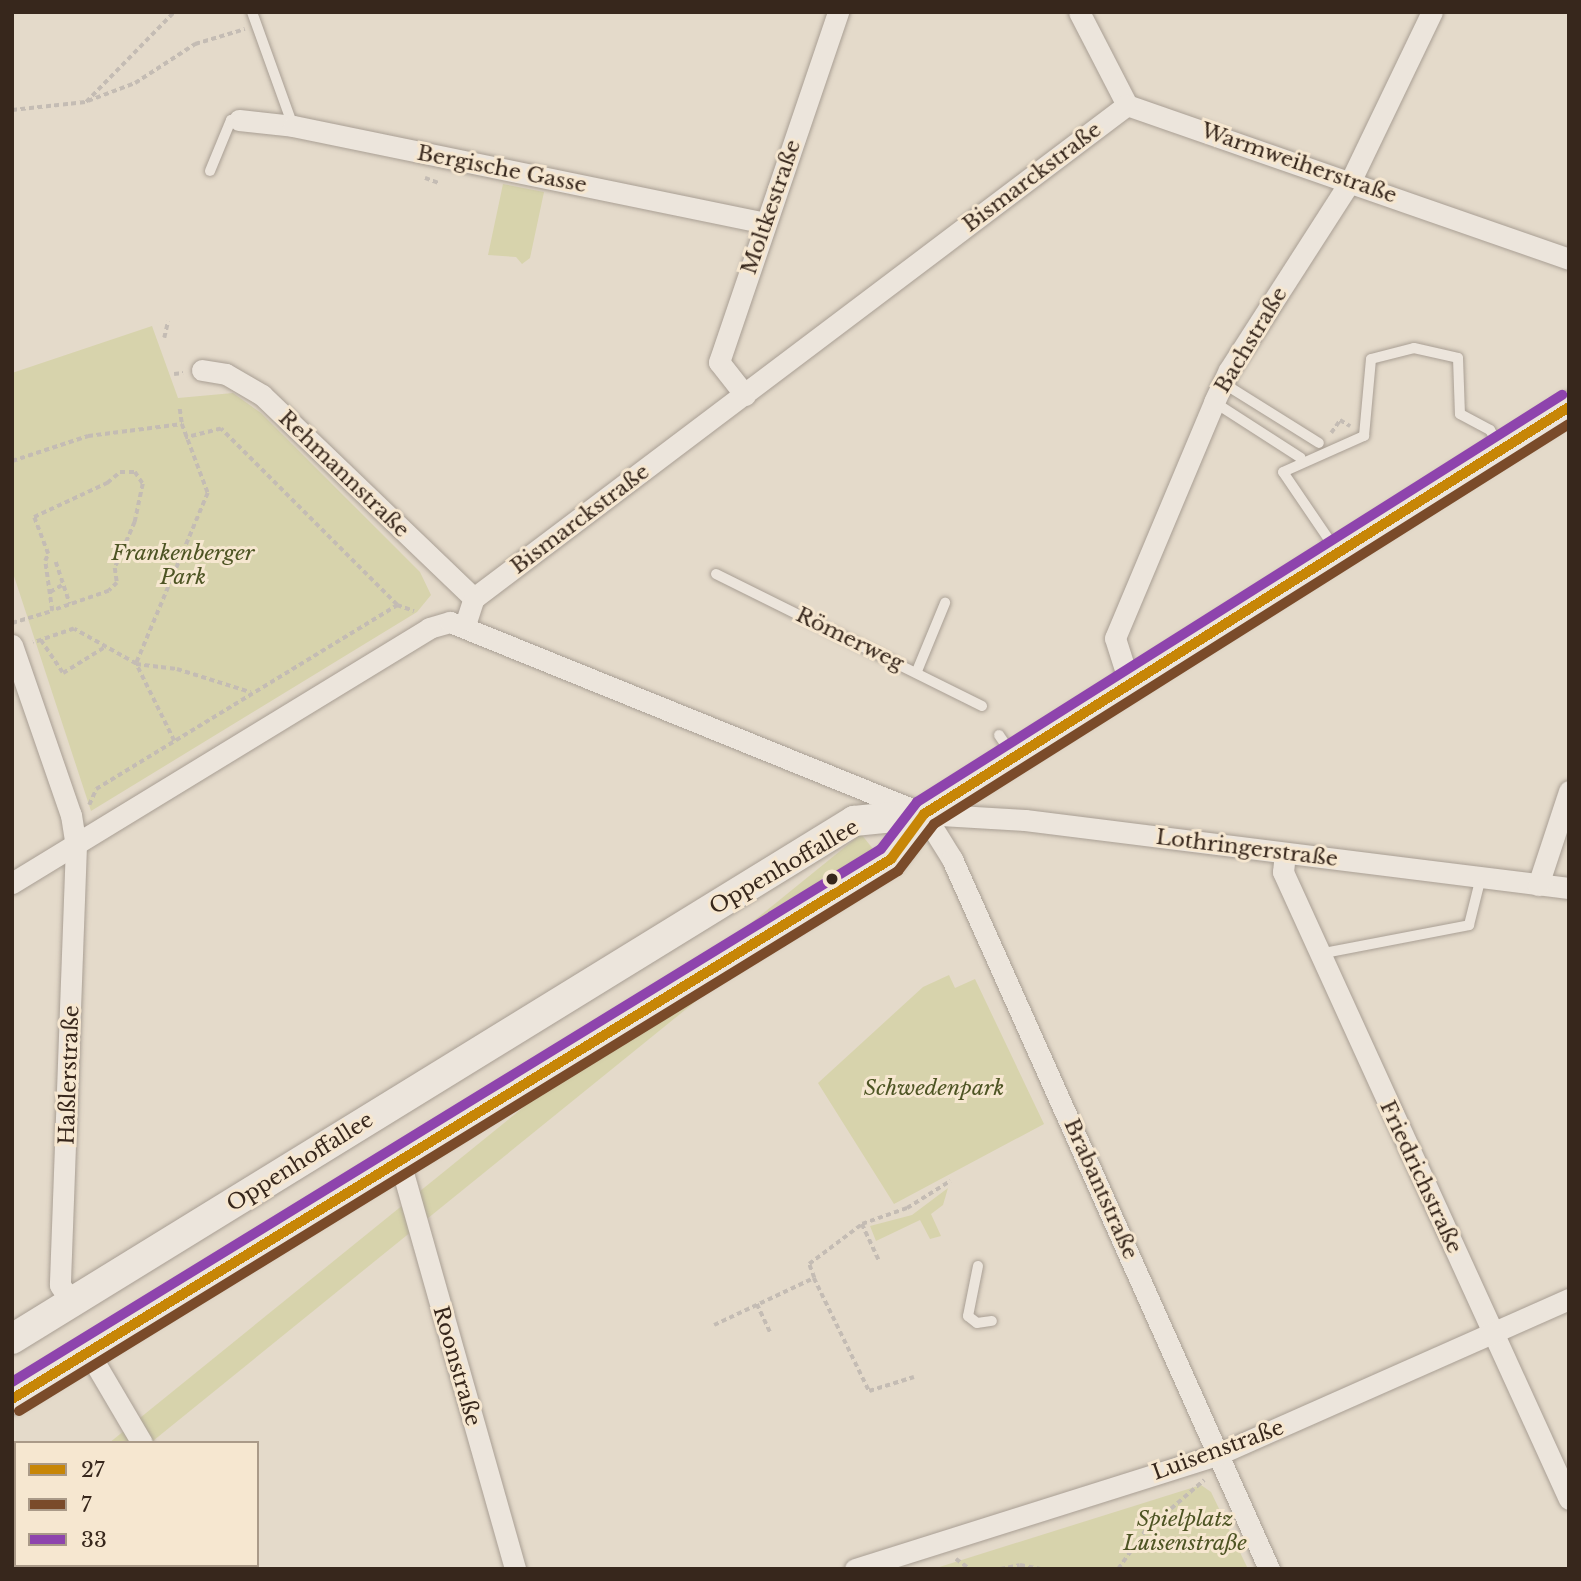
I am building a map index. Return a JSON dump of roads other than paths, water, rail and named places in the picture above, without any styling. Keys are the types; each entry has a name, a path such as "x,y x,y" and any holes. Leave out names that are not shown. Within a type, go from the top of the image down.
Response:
{"street":[{"name":"Moltkestraße","path":"745,395 719,362 838,12"},
{"path":"1079,12 1127,105"},
{"name":"Bachstraße","path":"1129,682 1115,638 1219,392 1351,180 1432,12"},
{"name":"Warmweiherstraße","path":"1127,105 1351,180 1569,260"},
{"name":"Bismarckstraße","path":"474,598 1127,105"},
{"name":"Bergische Gasse","path":"239,120 293,126 765,223"},
{"name":"Rehmannstraße","path":"202,370 226,374 262,395 474,598"},
{"path":"12,1399 891,859 924,814 1007,746 1098,708 1129,682 1569,407"},
{"path":"12,883 429,628 443,623 465,625 474,598"},
{"name":"Lothringerstraße","path":"465,625 924,814 1018,819 1569,888"},
{"name":"Haßlerstraße","path":"13,647 71,815 76,845 60,1285 72,1302"},
{"path":"1538,885 1569,791"},
{"name":"Oppenhoffallee","path":"12,1339 854,821 924,814"},
{"name":"Brabantstraße","path":"924,814 958,871 1269,1569"},
{"name":"Friedrichstraße","path":"1285,853 1283,872 1319,954 1569,1499"},
{"name":"Roonstraße","path":"400,1162 514,1569"},
{"name":"Luisenstraße","path":"855,1569 1219,1454 1494,1336 1569,1299"},
{"path":"89,1353 141,1441"}],"lane":[{"path":"252,12 293,126"},
{"path":"210,171 231,120 239,120"},
{"path":"1338,552 1283,472 1364,436 1371,359 1414,348 1458,358 1460,414 1490,430 1502,450"},
{"path":"1219,392 1319,443"},
{"path":"1219,392 1301,458"},
{"name":"Römerweg","path":"716,574 917,671 982,706"},
{"path":"917,671 946,603"},
{"path":"1319,954 1469,926 1481,877"},
{"path":"978,1265 968,1316 977,1323 992,1321"}],"park label":[{"name":"Frankenberger Park","path":"183,565"},
{"name":"Schwedenpark","path":"934,1088"},
{"name":"Spielplatz Luisenstraße","path":"1185,1531"}]}
